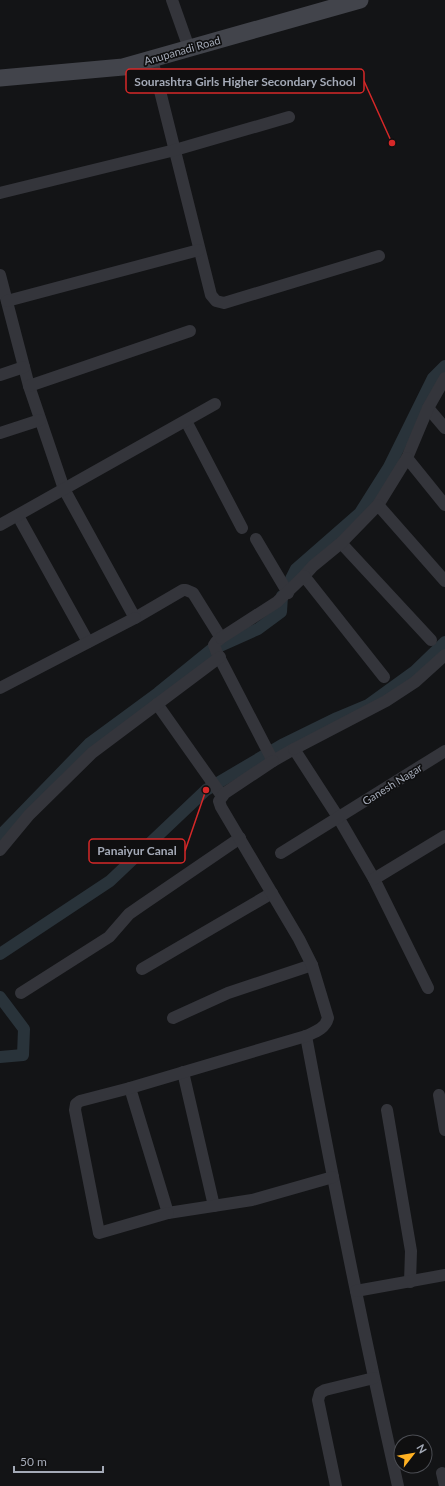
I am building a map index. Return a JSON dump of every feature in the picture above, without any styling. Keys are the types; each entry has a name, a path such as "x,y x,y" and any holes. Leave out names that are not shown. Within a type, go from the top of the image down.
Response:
{"street":[{"path":"172,0 189,48"},
{"name":"Anupanadi Road","path":"0,78 123,67 189,48 322,5 360,0"},
{"path":"152,59 199,250 211,295 216,301 224,302 379,256"},
{"path":"0,193 175,150 289,117"},
{"path":"7,301 199,250"},
{"path":"0,275 29,386 64,488 135,618"},
{"path":"29,386 190,331"},
{"path":"0,375 24,367"},
{"path":"0,850 29,815 92,753 157,704 218,648 283,597 313,566 341,543 378,504 407,458 428,408 445,378"},
{"path":"0,525 215,404"},
{"path":"428,408 445,428"},
{"path":"0,433 40,420"},
{"path":"186,421 242,528"},
{"path":"407,458 445,505"},
{"path":"378,504 445,580"},
{"path":"18,516 88,642"},
{"path":"256,539 283,597"},
{"path":"341,543 431,640"},
{"path":"304,576 384,677"},
{"path":"0,688 186,590 193,593 269,754"},
{"path":"220,793 269,754 294,750 386,701 415,682 445,655"},
{"path":"157,704 220,793 221,808 299,939 312,965 328,1018 326,1024 321,1029 306,1036 130,1088 80,1101 76,1104 75,1110 99,1233 168,1213 252,1200 333,1177"},
{"path":"294,750 338,817 374,878 428,988"},
{"name":"Ganesh Nagar","path":"282,853 445,751"},
{"path":"374,878 445,836"},
{"path":"22,993 109,937 129,914 139,906 240,838"},
{"path":"142,969 272,893"},
{"path":"174,1018 228,993 312,965"},
{"path":"306,1036 356,1291 398,1486"},
{"path":"183,1072 214,1206"},
{"path":"130,1088 168,1213"},
{"path":"439,1095 445,1130"},
{"path":"386,1110 411,1251 410,1282"},
{"path":"356,1291 445,1275"},
{"path":"336,1486 318,1400 320,1392 374,1378"},
{"path":"442,1473 445,1486"}],"waterway":[{"path":"291,579 296,569 360,513 389,467 433,378 445,366"},
{"path":"0,836 90,743 158,693 211,650 258,629 281,612 282,596"},
{"path":"0,954 110,881 206,790 282,745 337,718 368,705 415,671 445,642"},
{"path":"0,997 24,1029 23,1055 0,1057"}],"place":[{"name":"Sourashtra Girls Higher Secondary School","path":"392,143"},
{"name":"Panaiyur Canal","path":"206,790"}]}
